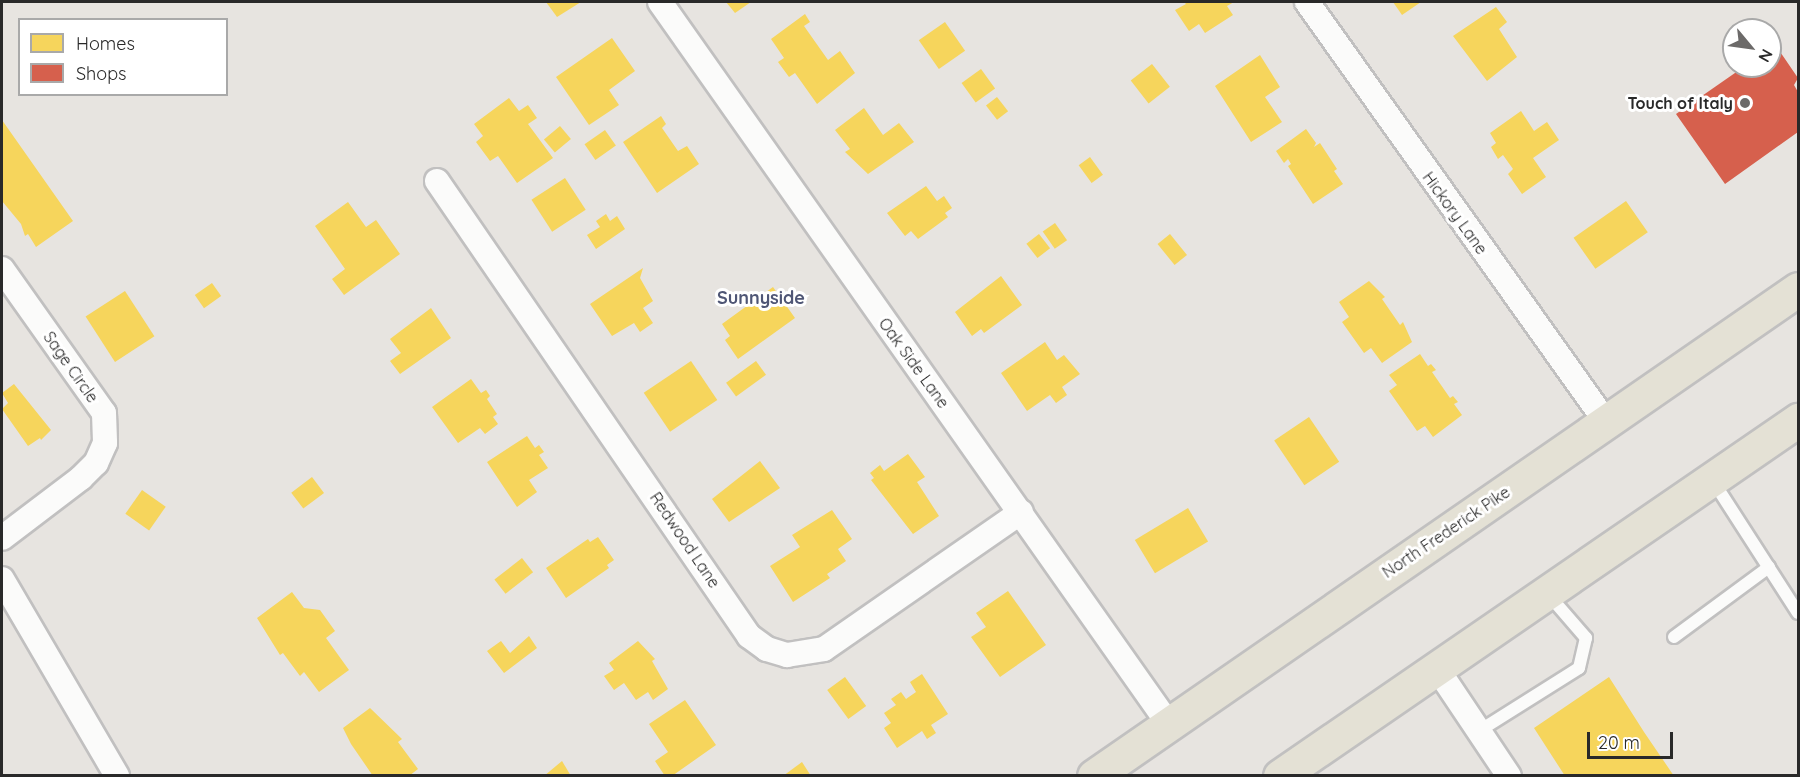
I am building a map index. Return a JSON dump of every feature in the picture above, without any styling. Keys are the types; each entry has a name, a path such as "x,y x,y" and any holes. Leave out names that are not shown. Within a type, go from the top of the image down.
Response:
{"main road":[{"name":"North Frederick Pike","path":"1094,776 1798,289"},
{"path":"1280,776 1798,420"}],"street":[{"name":"Oak Side Lane","path":"660,2 1168,723"},
{"name":"Hickory Lane","path":"1307,2 1606,422"},
{"name":"Redwood Lane","path":"437,181 625,450 749,636 767,649 787,655 824,649 1021,512"},
{"name":"Sage Circle","path":"2,269 104,413 105,443 96,463 81,478 2,538"},
{"path":"2,579 117,776"},
{"path":"1436,667 1509,776"}],"lane":[{"path":"1712,479 1798,613"},
{"path":"1674,637 1769,567"},
{"path":"1479,731 1579,668 1586,638 1546,592"}],"building: Homes":[{"path":"546,2 581,2 557,17"},
{"path":"726,2 751,2 735,13"},
{"path":"1184,2 1234,2 1227,6 1233,15 1205,33 1199,24 1189,31 1175,10 1186,4"},
{"path":"1393,2 1421,2 1402,15"},
{"path":"1496,7 1507,22 1499,29 1517,57 1487,81 1453,36"},
{"path":"805,14 810,22 804,26 828,60 840,51 855,73 817,104 795,73 789,77 778,62 784,58 771,39"},
{"path":"945,22 965,51 939,69 919,40"},
{"path":"612,38 635,71 609,90 619,105 589,125 556,77"},
{"path":"1260,55 1280,87 1265,97 1282,122 1251,142 1215,86"},
{"path":"1152,64 1170,87 1149,103 1131,81"},
{"path":"981,69 995,88 976,103 962,83"},
{"path":"997,97 1008,111 997,120 986,106"},
{"path":"509,98 519,111 528,105 537,118 528,124 553,158 517,183 498,156 490,161 476,142 483,136 474,124"},
{"path":"864,108 883,135 899,123 914,142 868,174 845,152 850,149 835,130"},
{"path":"1521,111 1534,131 1547,122 1559,140 1533,158 1546,177 1522,194 1508,174 1513,169 1503,155 1498,159 1491,147 1496,143 1490,133"},
{"path":"661,116 666,124 662,128 678,151 687,146 699,164 657,193 623,142"},
{"path":"2,120 73,221 36,247 28,234 25,236 21,224 2,201"},
{"path":"560,126 571,139 555,153 544,139"},
{"path":"1306,129 1316,143 1314,147 1320,143 1337,169 1334,171 1343,184 1313,204 1288,166 1291,164 1288,159 1284,163 1276,151"},
{"path":"605,130 616,146 595,160 585,144"},
{"path":"1090,157 1103,175 1092,183 1079,165"},
{"path":"565,178 586,210 552,232 531,200"},
{"path":"926,186 937,201 944,196 952,208 945,213 948,217 918,239 911,231 905,236 887,213"},
{"path":"1626,201 1648,232 1595,269 1574,238"},
{"path":"348,202 366,227 376,220 400,254 344,295 332,279 345,269 315,226"},
{"path":"606,214 610,221 617,216 625,229 596,249 587,235 600,227 596,221"},
{"path":"1055,223 1067,240 1055,249 1043,232"},
{"path":"1039,234 1050,248 1037,258 1026,244"},
{"path":"1170,234 1187,255 1175,265 1158,244"},
{"path":"643,268 640,278 653,301 643,308 653,323 640,332 634,323 612,336 590,304"},
{"path":"1001,276 1022,305 984,333 981,329 972,336 955,312"},
{"path":"1369,281 1385,297 1382,299 1400,325 1403,322 1412,342 1382,363 1371,348 1364,353 1342,322 1349,317 1339,302"},
{"path":"212,283 221,296 204,308 195,295"},
{"path":"773,287 795,318 738,359 725,340 730,336 722,324"},
{"path":"125,291 154,336 115,362 86,317"},
{"path":"431,308 451,338 400,374 390,361 401,353 390,339"},
{"path":"1045,342 1057,360 1064,355 1080,374 1062,387 1067,395 1056,403 1050,395 1027,411 1001,373"},
{"path":"1420,354 1428,366 1431,364 1436,370 1432,372 1450,398 1453,396 1458,402 1454,404 1462,415 1433,437 1425,426 1417,431 1389,391 1397,385 1389,375"},
{"path":"691,361 717,400 670,432 644,393"},
{"path":"756,361 766,375 736,397 726,383"},
{"path":"471,379 481,393 486,390 490,396 487,399 497,414 493,417 498,424 485,434 480,428 458,443 432,407"},
{"path":"14,384 51,430 41,440 40,438 28,446 2,409 8,403 2,393"},
{"path":"1309,417 1339,462 1304,485 1274,440"},
{"path":"527,436 535,448 539,445 544,452 539,455 548,468 529,480 537,492 517,507 487,462"},
{"path":"908,454 925,477 917,482 939,516 913,534 871,480 874,478 870,473 880,465 884,471"},
{"path":"760,461 780,488 729,522 712,499"},
{"path":"312,477 324,493 303,509 291,493"},
{"path":"142,490 166,507 149,530 125,514"},
{"path":"1188,508 1208,541 1155,573 1135,540"},
{"path":"832,510 852,539 838,549 846,561 827,574 830,578 793,602 770,566 800,547 792,535"},
{"path":"598,537 614,560 607,565 609,568 566,598 546,568 588,539 590,542"},
{"path":"522,558 533,572 506,594 494,580"},
{"path":"1008,591 1046,645 1000,677 971,637 986,627 976,613"},
{"path":"292,592 304,608 320,610 335,631 326,638 349,670 319,692 304,672 300,676 283,653 280,655 257,618"},
{"path":"529,636 537,648 504,673 487,651 501,641 510,653"},
{"path":"638,641 655,659 652,661 668,689 653,700 648,692 636,700 624,683 614,690 604,676 614,670 609,663"},
{"path":"922,674 948,714 931,725 936,733 927,739 922,731 897,748 884,728 891,723 884,713 896,705 891,699 901,692 906,699 916,692 910,682"},
{"path":"845,677 866,706 848,719 827,690"},
{"path":"1609,677 1674,776 1565,776 1534,728"},
{"path":"685,700 716,745 672,776 665,776 655,761 668,752 649,724"},
{"path":"370,708 402,739 398,742 418,769 409,776 373,776 351,744 343,728"},
{"path":"562,761 571,776 544,776"},
{"path":"802,762 811,776 783,776"}],"building: Shops":[{"name":"Touch of Italy","path":"1782,55 1798,78 1794,85 1798,92 1798,132 1725,184 1676,114 1728,78 1782,78"}],"place":[{"name":"Touch of Italy","path":"1745,103"}],"district":[{"name":"Sunnyside","path":"761,298"}]}
